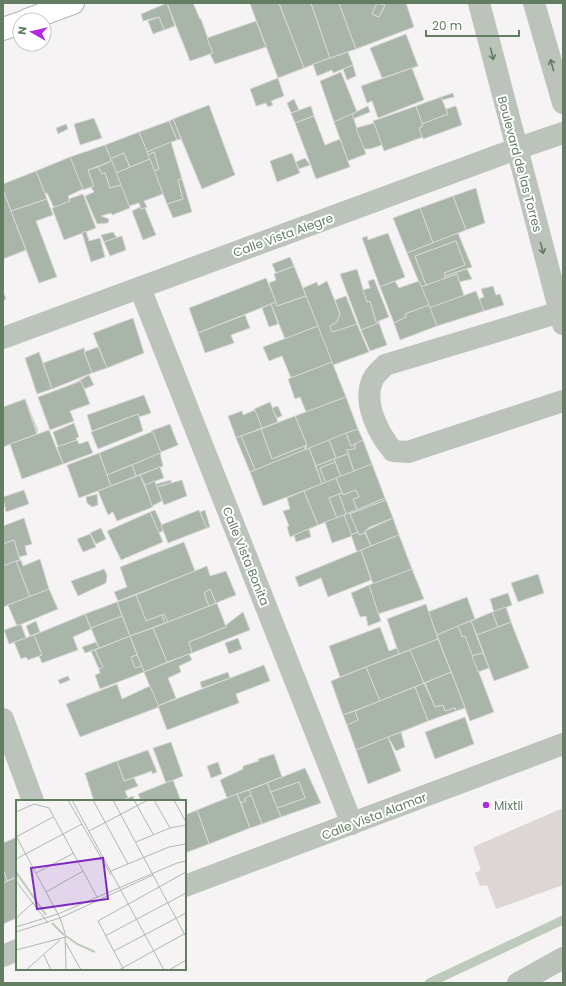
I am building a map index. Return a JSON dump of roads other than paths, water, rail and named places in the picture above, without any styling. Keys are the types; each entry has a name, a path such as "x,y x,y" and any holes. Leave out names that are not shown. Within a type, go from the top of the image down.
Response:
{"main road":[{"path":"49,12 73,3"}],"street":[{"name":"Boulevard de las Torres","path":"479,3 561,318"},
{"path":"534,3 563,103"},
{"name":"Calle Vista Alegre","path":"3,338 516,149 563,134"},
{"name":"Calle Vista Bonita","path":"140,288 352,824"},
{"path":"561,318 386,365 373,379 369,401 383,439 393,451 408,452 563,401"},
{"path":"3,719 33,800"},
{"name":"Calle Vista Alamar","path":"186,886 563,744"},
{"path":"3,956 16,950"},
{"path":"518,983 563,958"}],"waterway":[{"path":"429,983 563,920"}],"place":[{"name":"Mixtli","path":"486,805"}]}
